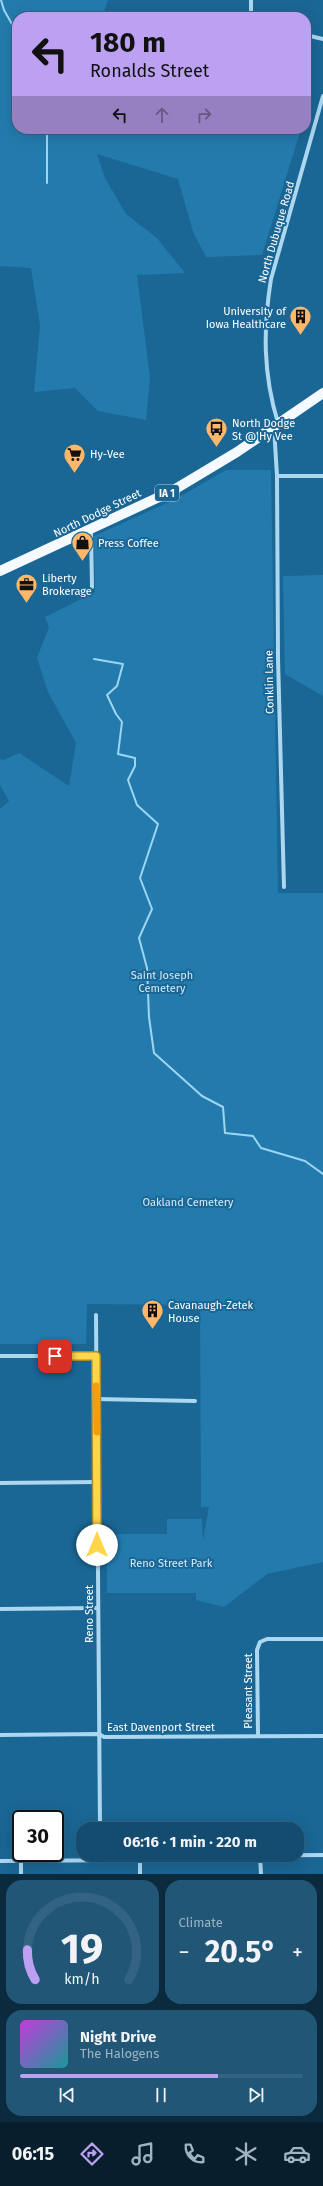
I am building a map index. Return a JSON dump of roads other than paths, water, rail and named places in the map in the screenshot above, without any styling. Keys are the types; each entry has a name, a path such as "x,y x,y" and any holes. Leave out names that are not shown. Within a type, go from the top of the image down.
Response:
{"main road":[{"name":"North Dodge Street","path":"0,571 172,490 237,452 323,392"}],"street":[{"path":"250,0 251,12"},
{"path":"311,36 323,39"},
{"name":"North Dubuque Road","path":"277,476 276,425 269,394 266,370 268,299 271,279 323,96"},
{"path":"277,476 323,476"},
{"name":"Conklin Lane","path":"277,476 278,658 284,887"},
{"path":"91,529 92,587"},
{"name":"Reno Street","path":"96,1315 100,1822"},
{"path":"0,1356 96,1356"},
{"path":"96,1399 195,1401"},
{"path":"0,1483 97,1482"},
{"path":"0,1609 98,1608"},
{"name":"Pleasant Street","path":"258,1736 258,1646 260,1642 268,1639 323,1639"},
{"name":"East Davenport Street","path":"0,1735 99,1734 104,1737 323,1736"},
{"path":"304,1855 323,1855"},
{"path":"0,1861 12,1860"},
{"path":"64,1860 76,1860"},
{"path":"21,1862 21,1874"},
{"path":"140,1862 140,1874"},
{"path":"260,1862 261,1874"}],"waterway":[{"path":"1,0 4,10 12,24"},
{"path":"47,134 47,183"},
{"path":"94,659 123,664 117,686 107,695 116,714 122,722 118,754 135,758 135,766 128,780 137,805 158,824 140,878 152,909 139,938 147,968 149,1017 154,1053 202,1096 223,1107 225,1133 253,1136 261,1148 305,1161 323,1174"}],"place":[{"name":"University of Iowa Healthcare","path":"301,336"},
{"name":"North Dodge St @ Hy Vee","path":"217,448"},
{"name":"Hy-Vee","path":"74,474"},
{"name":"Press Coffee","path":"83,562"},
{"name":"Liberty Brokerage","path":"27,604"},
{"name":"Cavanaugh-Zetek House","path":"152,1330"}],"park label":[{"name":"Saint Joseph Cemetery","path":"162,981"},
{"name":"Oakland Cemetery","path":"188,1202"},
{"name":"Reno Street Park","path":"171,1563"}]}
